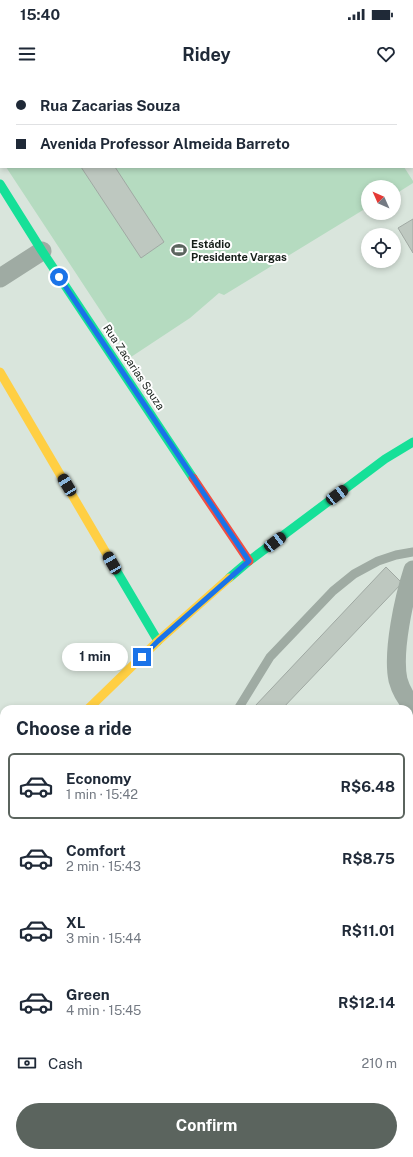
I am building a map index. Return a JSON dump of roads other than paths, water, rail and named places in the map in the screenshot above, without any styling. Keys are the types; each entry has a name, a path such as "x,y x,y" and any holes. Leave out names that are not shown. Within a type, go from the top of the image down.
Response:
{"street":[{"name":"Rua Zacarias Souza","path":"0,184 42,251 249,561"},
{"path":"0,278 42,251"},
{"path":"0,372 158,641"},
{"path":"92,705 158,641 249,561 385,459 413,442"},
{"path":"413,556 413,561"},
{"path":"411,705 405,698 398,680 396,663 398,639 403,611 413,570"}],"lane":[{"path":"240,705 270,657 333,591 354,574 378,560 413,552"}],"place":[{"name":"Estádio Presidente Vargas","path":"179,250"}]}
